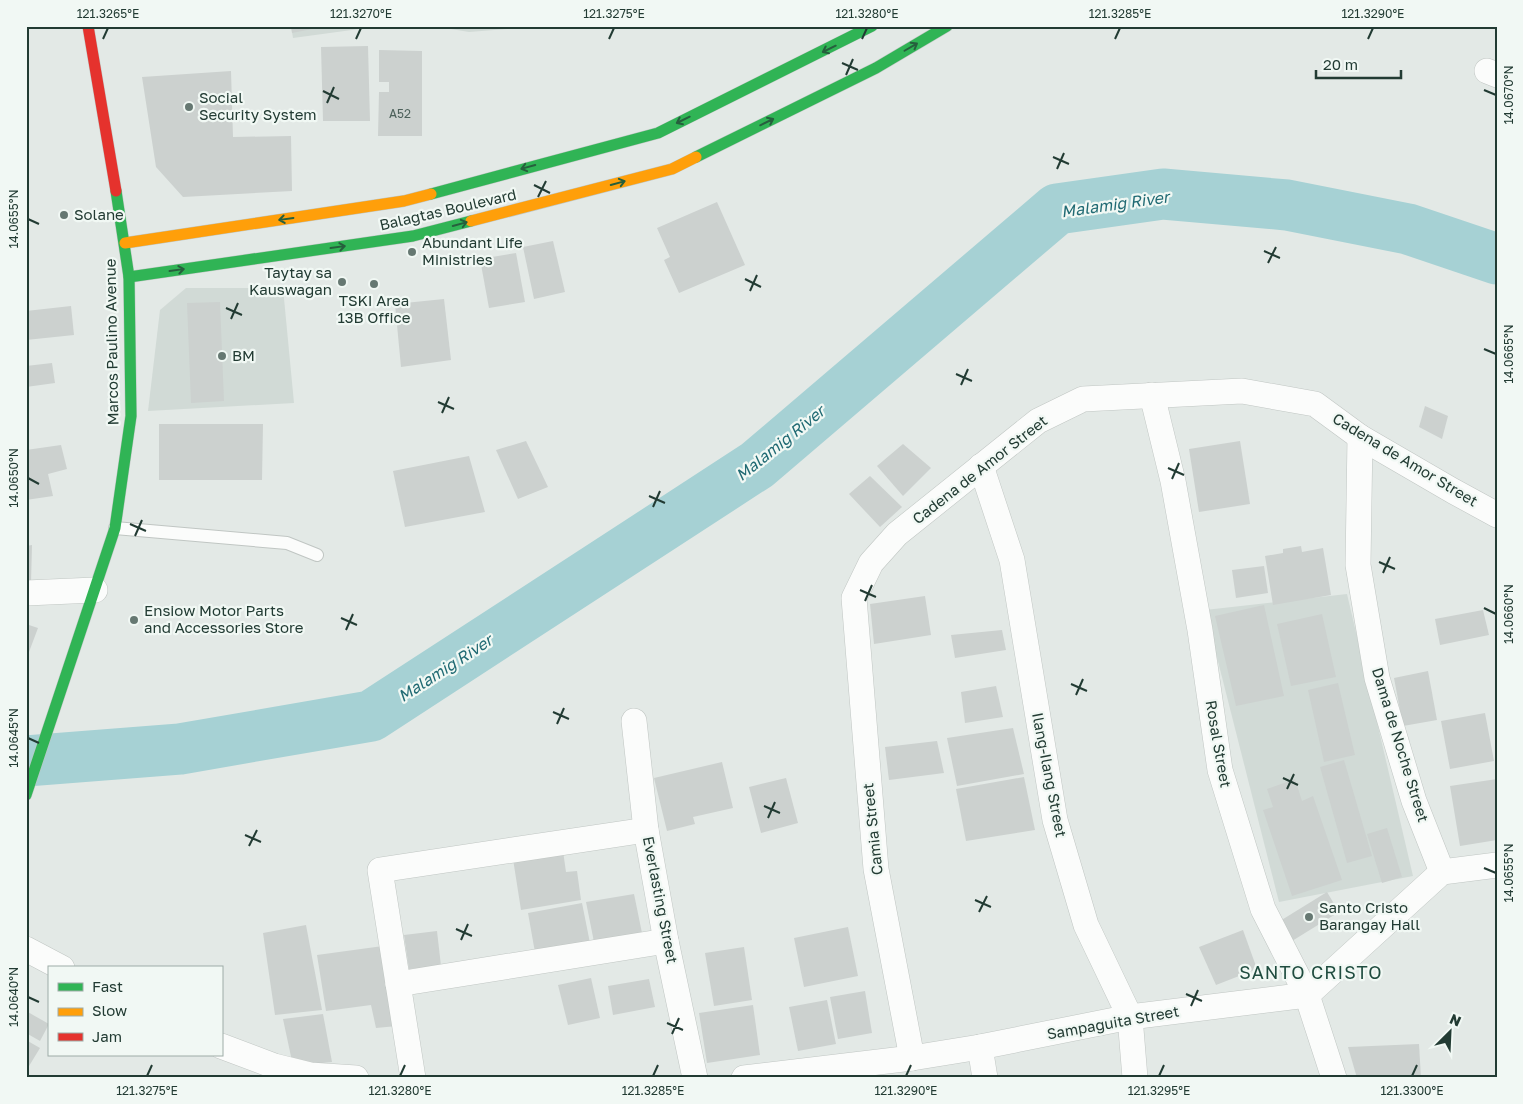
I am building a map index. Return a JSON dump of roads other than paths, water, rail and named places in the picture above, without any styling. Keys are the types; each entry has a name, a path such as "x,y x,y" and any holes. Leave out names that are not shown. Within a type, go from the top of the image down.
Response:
{"main road":[{"name":"Marcos Paulino Avenue","path":"26,795 115,528 131,416 129,277 125,242 88,26"},
{"name":"Balagtas Boulevard","path":"125,242 405,205 660,137 858,39 872,26"},
{"name":"Balagtas Boulevard","path":"129,277 412,232 670,165 947,26"}],"street":[{"name":"Cadena de Amor Street","path":"854,598 871,563 897,534 1038,421 1083,399 1242,391 1315,404 1360,436 1453,492 1497,515"},
{"name":"Rosal Street","path":"1152,395 1174,480 1200,630 1220,770 1263,909 1307,995 1334,1078"},
{"name":"Dama de Noche Street","path":"1360,436 1358,565 1377,678 1414,801 1442,872"},
{"name":"Ilang-Ilang Street","path":"981,466 1012,560 1055,820 1086,925 1130,1017 1135,1078"},
{"path":"26,593 95,590"},
{"name":"Camia Street","path":"854,598 876,868 912,1058"},
{"name":"Everlasting Street","path":"634,721 646,830 666,941 695,1078"},
{"path":"413,1078 380,870 646,830"},
{"path":"1307,995 1442,872 1497,865"},
{"path":"398,984 666,941"},
{"path":"26,949 58,966"},
{"name":"Sampaguita Street","path":"744,1078 912,1058 980,1047 1130,1017 1307,995"},
{"path":"222,1046 274,1066 310,1075 356,1078"},
{"path":"980,1047 985,1078"}],"lane":[{"path":"115,528 286,544 317,555"}],"waterway":[{"name":"Malamig River","path":"26,761 180,749 371,716 757,465 1057,209 1163,194 1287,205 1408,229 1497,259"}],"place":[{"name":"Social Security System","path":"189,107"},
{"name":"Solane","path":"64,215"},
{"name":"Abundant Life Ministries","path":"412,252"},
{"name":"Taytay sa Kauswagan","path":"342,282"},
{"name":"TSKI Area 13B Office","path":"374,284"},
{"name":"BM","path":"222,356"},
{"name":"Ensiow Motor Parts and Accessories Store","path":"134,620"},
{"name":"Santo Cristo Barangay Hall","path":"1309,917"}],"district":[{"name":"SANTO CRISTO","path":"1311,973"}]}
